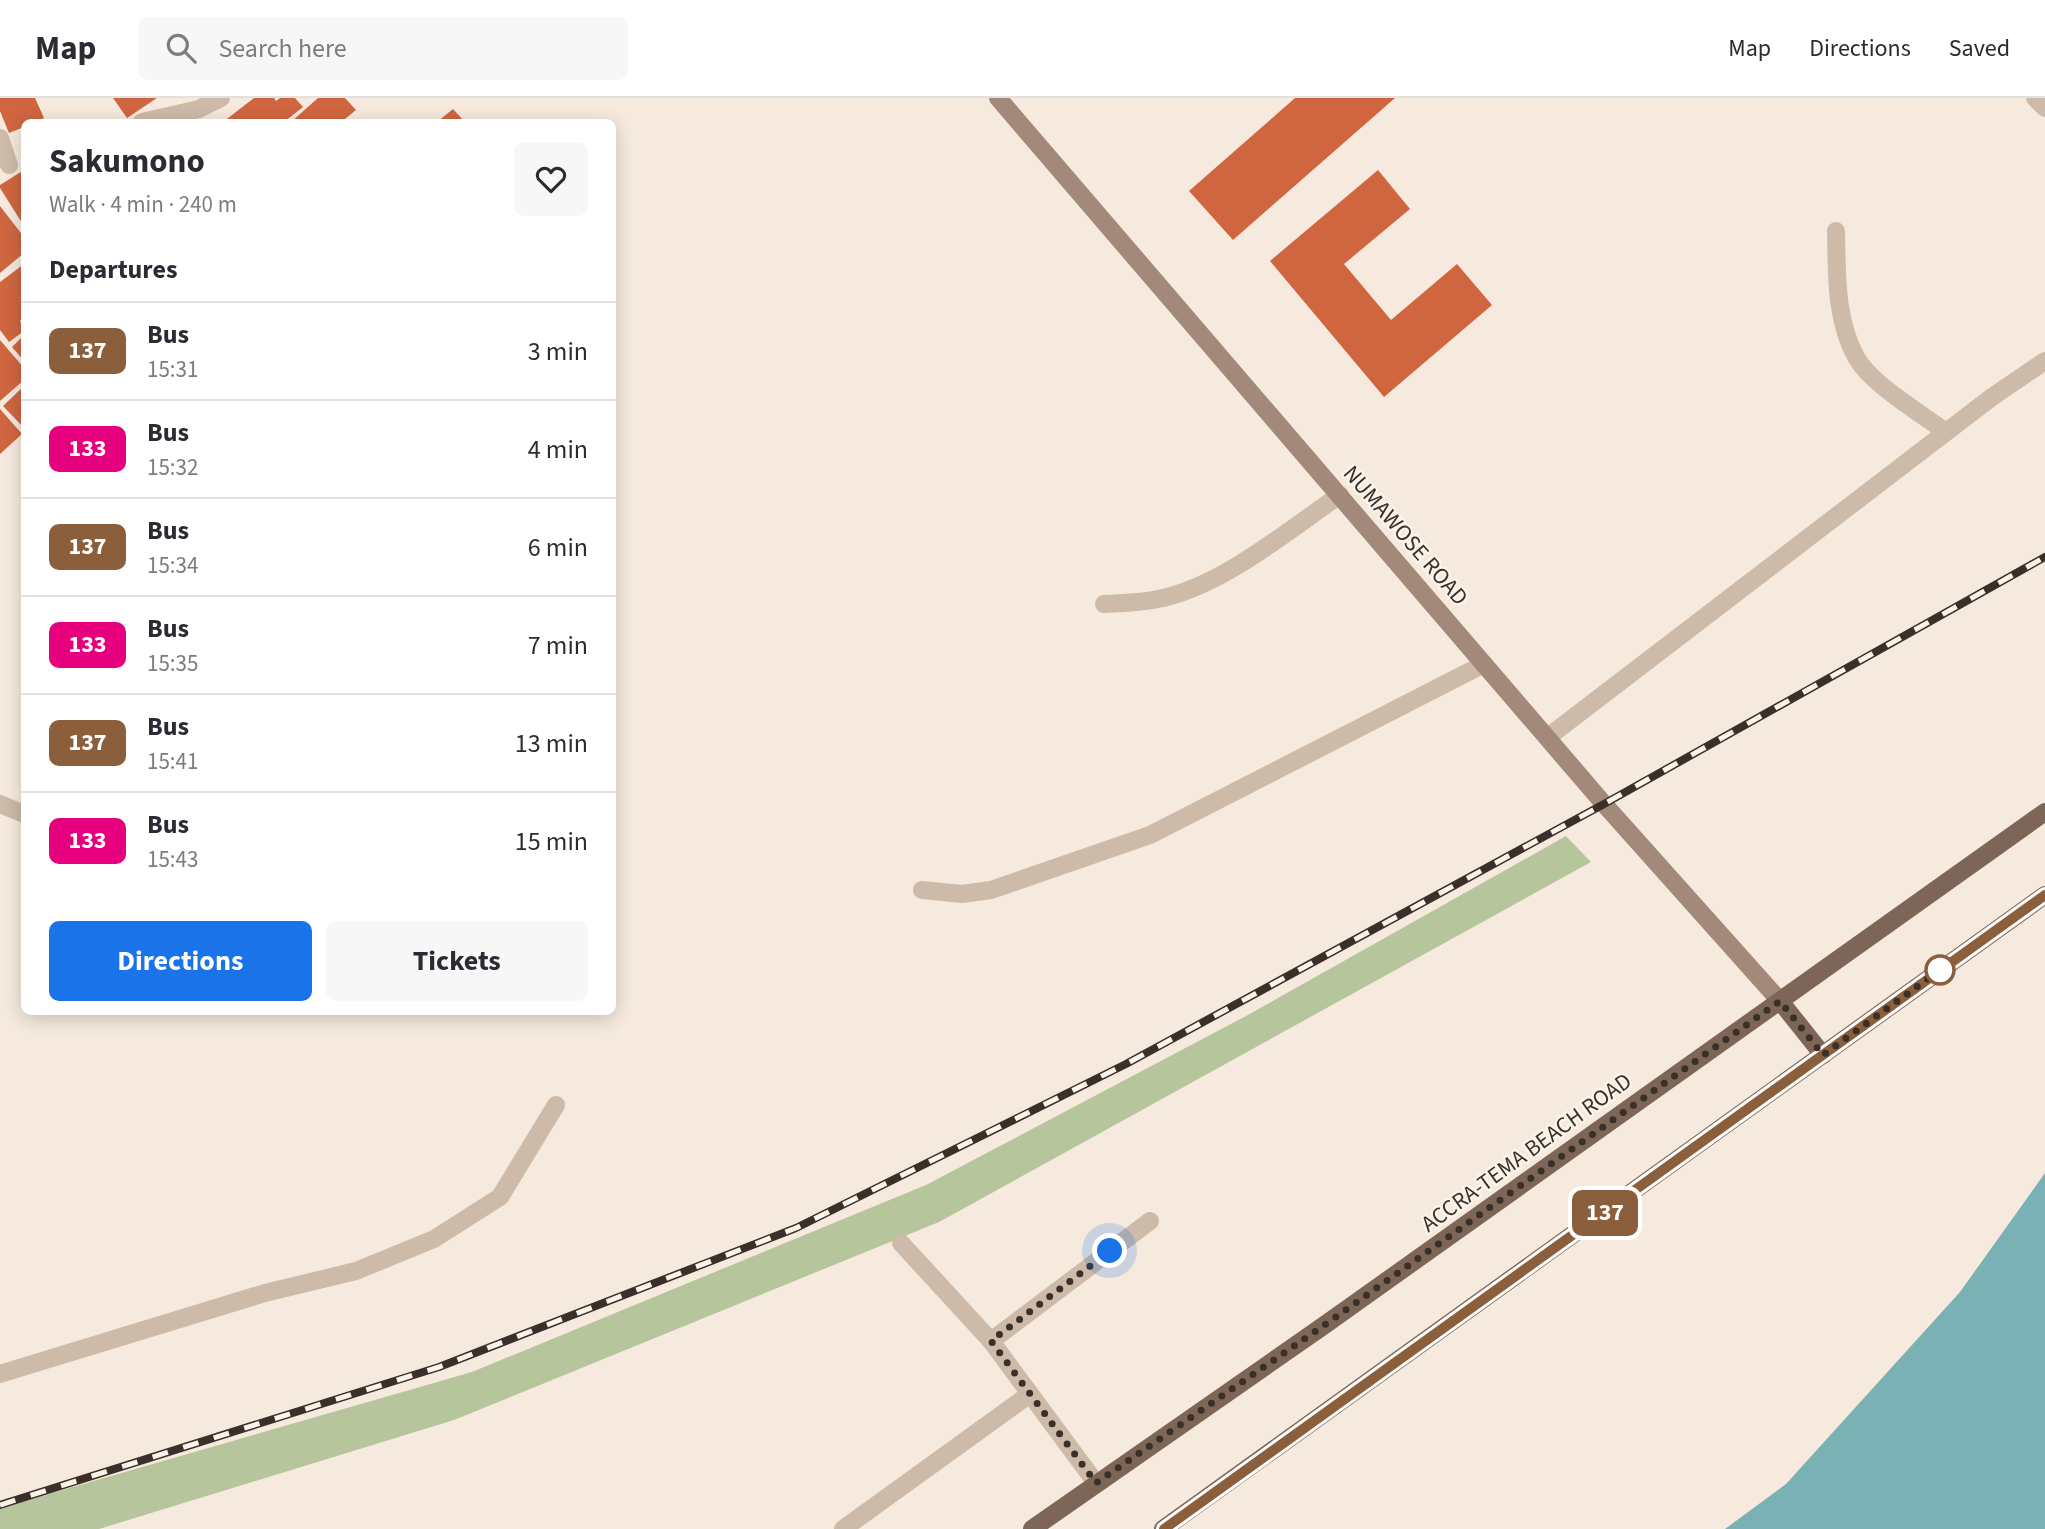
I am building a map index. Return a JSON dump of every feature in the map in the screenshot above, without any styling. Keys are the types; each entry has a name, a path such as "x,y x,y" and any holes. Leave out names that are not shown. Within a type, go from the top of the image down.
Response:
{"main road":[{"name":"ACCRA-TEMA BEACH ROAD","path":"1032,1529 1326,1324 2045,811"},
{"path":"1164,1529 2045,895"},
{"path":"1780,1001 1823,1055"}],"street":[{"path":"156,119 199,110 221,98"},
{"name":"NUMAWOSE ROAD","path":"998,98 1484,664 1780,1001"},
{"path":"2035,98 2045,108"},
{"path":"0,138 11,164"},
{"path":"1836,231 1837,275 1843,327 1857,359 1882,385 1946,432"},
{"path":"1548,737 1992,397 2045,361"},
{"path":"1104,604 1158,599 1195,588 1223,574 1340,495"},
{"path":"922,890 962,894 991,891 1118,848 1150,835 1484,664"},
{"path":"0,804 21,813"},
{"path":"0,1374 265,1293 356,1271 434,1239 500,1197 556,1105"},
{"path":"991,1341 1150,1221"},
{"path":"901,1243 991,1341 1096,1483"},
{"path":"843,1529 1030,1394"}],"green space":[{"path":"1566,836 1591,862 939,1222 454,1420 99,1529 0,1529 0,1508 472,1372 926,1185 1246,1016"}],"water":[{"path":"2045,1173 2045,1529 1725,1529 1786,1484 1960,1292"}],"building":[{"path":"0,98 35,98 44,118 21,119 21,128 9,133 0,111"},
{"path":"113,98 157,98 127,118"},
{"path":"254,98 274,98 276,101 280,98 295,98 303,107 288,119 227,119"},
{"path":"318,98 345,98 356,110 345,119 294,119"},
{"path":"1295,98 1395,98 1233,240 1189,191"},
{"path":"453,109 462,119 441,119"},
{"path":"1378,170 1410,209 1344,264 1391,320 1457,264 1492,305 1384,397 1270,261"},
{"path":"21,172 21,221 0,188 0,185"},
{"path":"0,206 21,233 21,256 0,273"},
{"path":"21,266 21,333 9,342 0,330 0,282"},
{"path":"21,338 21,358 12,347"},
{"path":"0,340 21,364 21,383 0,401"},
{"path":"21,389 21,425 3,406"},
{"path":"0,409 21,435 0,454"}],"railway":[{"path":"0,1505 439,1367 796,1228 1126,1064 1604,804 2045,557"}],"bus line":[{"name":"137","path":"1164,1529 2045,895"}],"route":[{"path":"1110,1251 991,1341 1096,1483 1326,1324 1780,1001 1823,1055 1940,970"}]}
